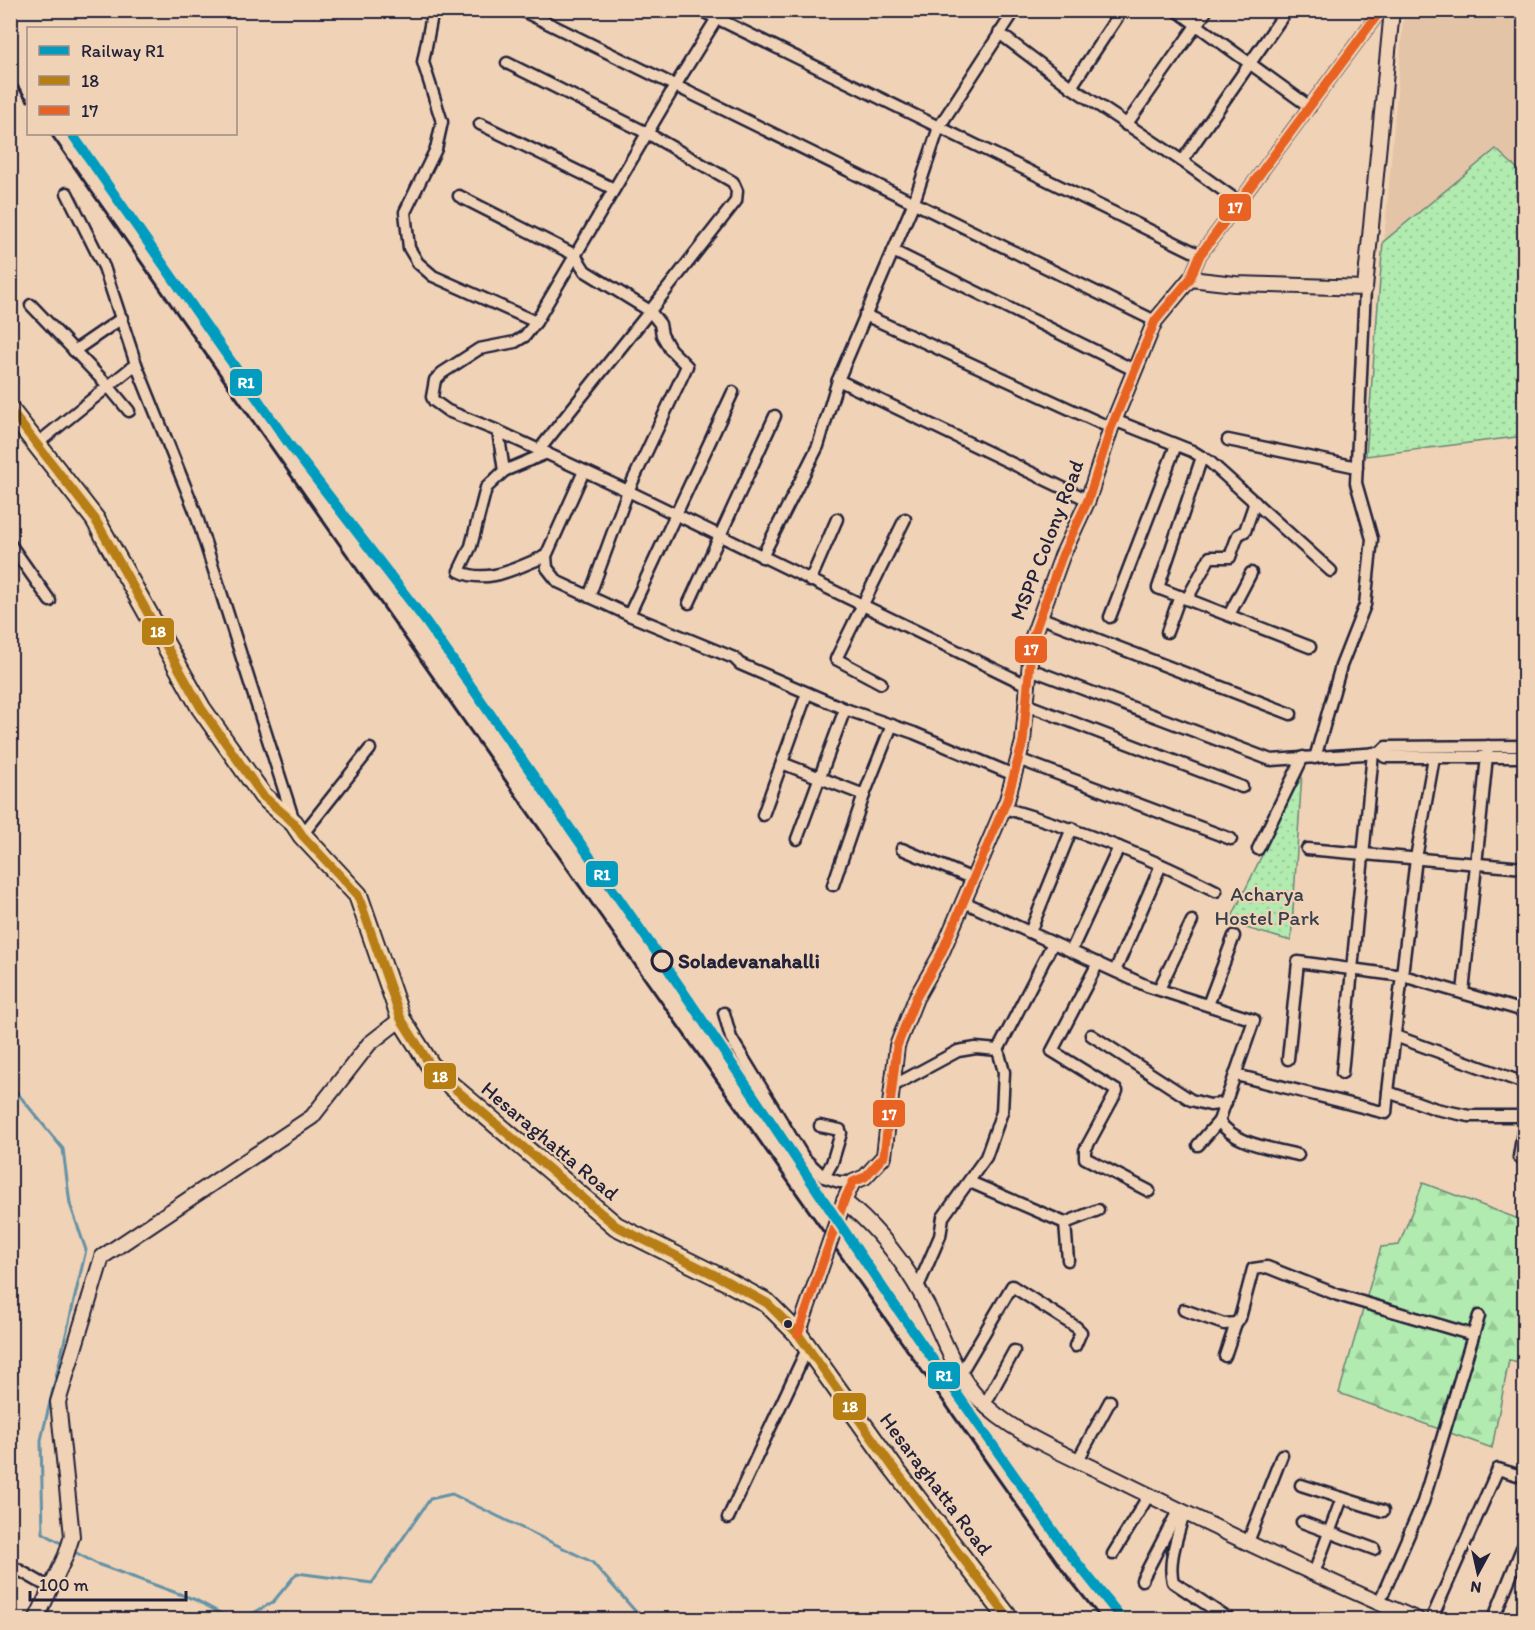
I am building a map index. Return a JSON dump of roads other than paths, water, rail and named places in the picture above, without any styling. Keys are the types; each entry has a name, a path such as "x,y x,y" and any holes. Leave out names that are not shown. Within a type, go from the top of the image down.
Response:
{"main road":[{"name":"Hesaraghatta Road","path":"10,410 95,519 201,708 263,796 298,829 358,895 401,1020 434,1071 616,1226 719,1277 767,1304 803,1341 892,1466 1010,1620"}],"street":[{"path":"433,10 423,62 442,122 436,149 405,212 409,248 418,263 433,276 536,322"},
{"path":"521,10 1155,321"},
{"path":"700,10 719,15 939,127 1200,255"},
{"path":"762,557 818,446 838,380 914,202 939,127 1015,10"},
{"path":"1071,87 1122,10"},
{"path":"1176,10 1310,107"},
{"path":"1126,125 1207,10"},
{"path":"1182,161 1287,10"},
{"name":"MSPP Colony Road","path":"803,1341 844,1202 853,1182 864,1177 884,1156 897,1046 916,998 942,954 1004,808 1023,742 1032,639 1062,556 1088,500 1112,424 1155,321 1190,279 1200,255 1381,10"},
{"path":"1315,758 1341,666 1365,605 1372,539 1356,483 1365,288 1392,10"},
{"path":"719,15 536,322 525,336 515,342 479,349 442,373 435,380 432,397 448,411 628,490 676,516 1029,686"},
{"path":"999,33 1071,87 1239,202"},
{"path":"507,63 647,133 734,182 737,191 736,201 543,451 504,471 486,489 471,546 459,571 465,574 493,576 546,556"},
{"path":"480,124 614,189"},
{"path":"67,194 104,267 136,364 195,511 298,829"},
{"path":"459,196 575,255 585,271 650,311 660,324 662,335 670,349 687,366 628,490 589,597"},
{"path":"893,251 1134,370"},
{"path":"1190,279 1235,284 1365,288"},
{"path":"31,305 129,411"},
{"path":"865,315 1112,424 1176,445 1202,457 1331,571"},
{"path":"75,351 122,318"},
{"path":"38,443 136,364"},
{"path":"838,380 1088,500"},
{"path":"629,615 733,392"},
{"path":"689,603 775,417"},
{"path":"498,431 504,471"},
{"path":"1228,440 1357,466"},
{"path":"1110,617 1176,445"},
{"path":"1202,457 1158,588 1310,647"},
{"path":"584,471 546,556 547,568 558,582 629,615 734,658 740,663 807,693 1014,775"},
{"path":"1167,632 1184,598 1210,557 1230,557 1238,535 1245,531 1255,502"},
{"path":"810,581 837,519"},
{"path":"880,683 836,659 904,519"},
{"path":"10,544 50,601"},
{"path":"1229,615 1251,573"},
{"path":"1039,617 1291,714"},
{"path":"1030,669 1271,760 1376,753 1386,747 1488,752 1524,757"},
{"path":"763,815 807,693"},
{"path":"1025,704 1242,787"},
{"path":"797,839 845,709"},
{"path":"833,885 864,795 892,725"},
{"path":"1376,753 1385,757 1434,757 1524,746"},
{"path":"298,829 370,749"},
{"path":"1462,993 1488,752"},
{"path":"1342,1073 1363,852 1376,753"},
{"path":"1258,849 1303,757"},
{"path":"1236,1075 1386,1113 1416,858 1434,757"},
{"path":"1018,759 1231,839"},
{"path":"782,763 864,795"},
{"path":"1004,808 1072,828 1216,891"},
{"path":"1030,932 1072,828"},
{"path":"1071,951 1119,847"},
{"path":"902,849 973,879"},
{"path":"1307,849 1363,852 1524,868"},
{"path":"1115,971 1161,865"},
{"path":"964,902 1159,989 1254,1020 1219,1121 1198,1145"},
{"path":"1159,989 1192,921"},
{"path":"1208,1005 1234,936"},
{"path":"917,1289 940,1236 943,1217 986,1157 1002,1112 1004,1072 998,1050 1053,943"},
{"path":"1288,1059 1298,962 1403,976 1524,1011"},
{"path":"1098,963 1052,1051 1117,1091 1085,1150 1085,1158 1149,1191"},
{"path":"724,1013 731,1038 804,1158 824,1178 839,1182 853,1182"},
{"path":"36,1620 72,1536 58,1402 102,1257 312,1117 369,1044 401,1020"},
{"path":"1091,1035 1191,1100 1210,1105 1226,1103"},
{"path":"1395,1036 1524,1083"},
{"path":"893,1086 958,1051 976,1048 998,1050"},
{"path":"1388,1092 1436,1109 1469,1116 1524,1116"},
{"path":"1219,1121 1226,1131 1241,1140 1298,1155"},
{"path":"820,1126 841,1132 824,1178"},
{"path":"1524,1126 1519,1157 1524,1159"},
{"path":"970,1182 1065,1223 1098,1210"},
{"path":"844,1202 861,1215 890,1246 917,1289 960,1374 977,1398 1005,1422 1182,1511 1418,1620"},
{"path":"1065,1223 1068,1260"},
{"path":"1225,1356 1236,1323 1240,1318 1253,1269 1268,1267 1338,1295 1473,1335"},
{"path":"960,1374 1012,1286 1076,1327 1081,1332 1075,1346"},
{"path":"1184,1310 1224,1324 1236,1323"},
{"path":"1379,1603 1423,1502 1479,1316"},
{"path":"728,1518 803,1341"},
{"path":"985,1404 1014,1351"},
{"path":"1078,1460 1110,1401"},
{"path":"1248,1542 1282,1455"},
{"path":"1431,1620 1498,1469 1524,1477"},
{"path":"1300,1485 1383,1511"},
{"path":"1113,1554 1149,1495"},
{"path":"1314,1573 1342,1498"},
{"path":"1142,1580 1182,1511"},
{"path":"1182,1511 1173,1558 1173,1582 1230,1620"},
{"path":"1302,1522 1374,1549"},
{"path":"1493,1620 1522,1548"},
{"path":"10,1565 50,1590"}],"waterway":[{"path":"10,1084 63,1149 70,1204 86,1250 41,1440 43,1533 66,1546"},
{"path":"241,1620 273,1602 297,1573 372,1583 430,1499 452,1494 592,1562 643,1620"},
{"path":"71,1550 97,1564 196,1600 233,1620"}],"railway":[{"path":"10,76 27,100"},
{"path":"52,135 1064,1572 1102,1620"}],"rail line":[{"name":"R1","path":"73,135 289,444 427,623 668,969 889,1297 1066,1549 1123,1620"}],"place":[{"name":"Soladevanahalli","path":"662,961"}],"park label":[{"name":"Acharya Hostel Park","path":"1267,906"}]}
